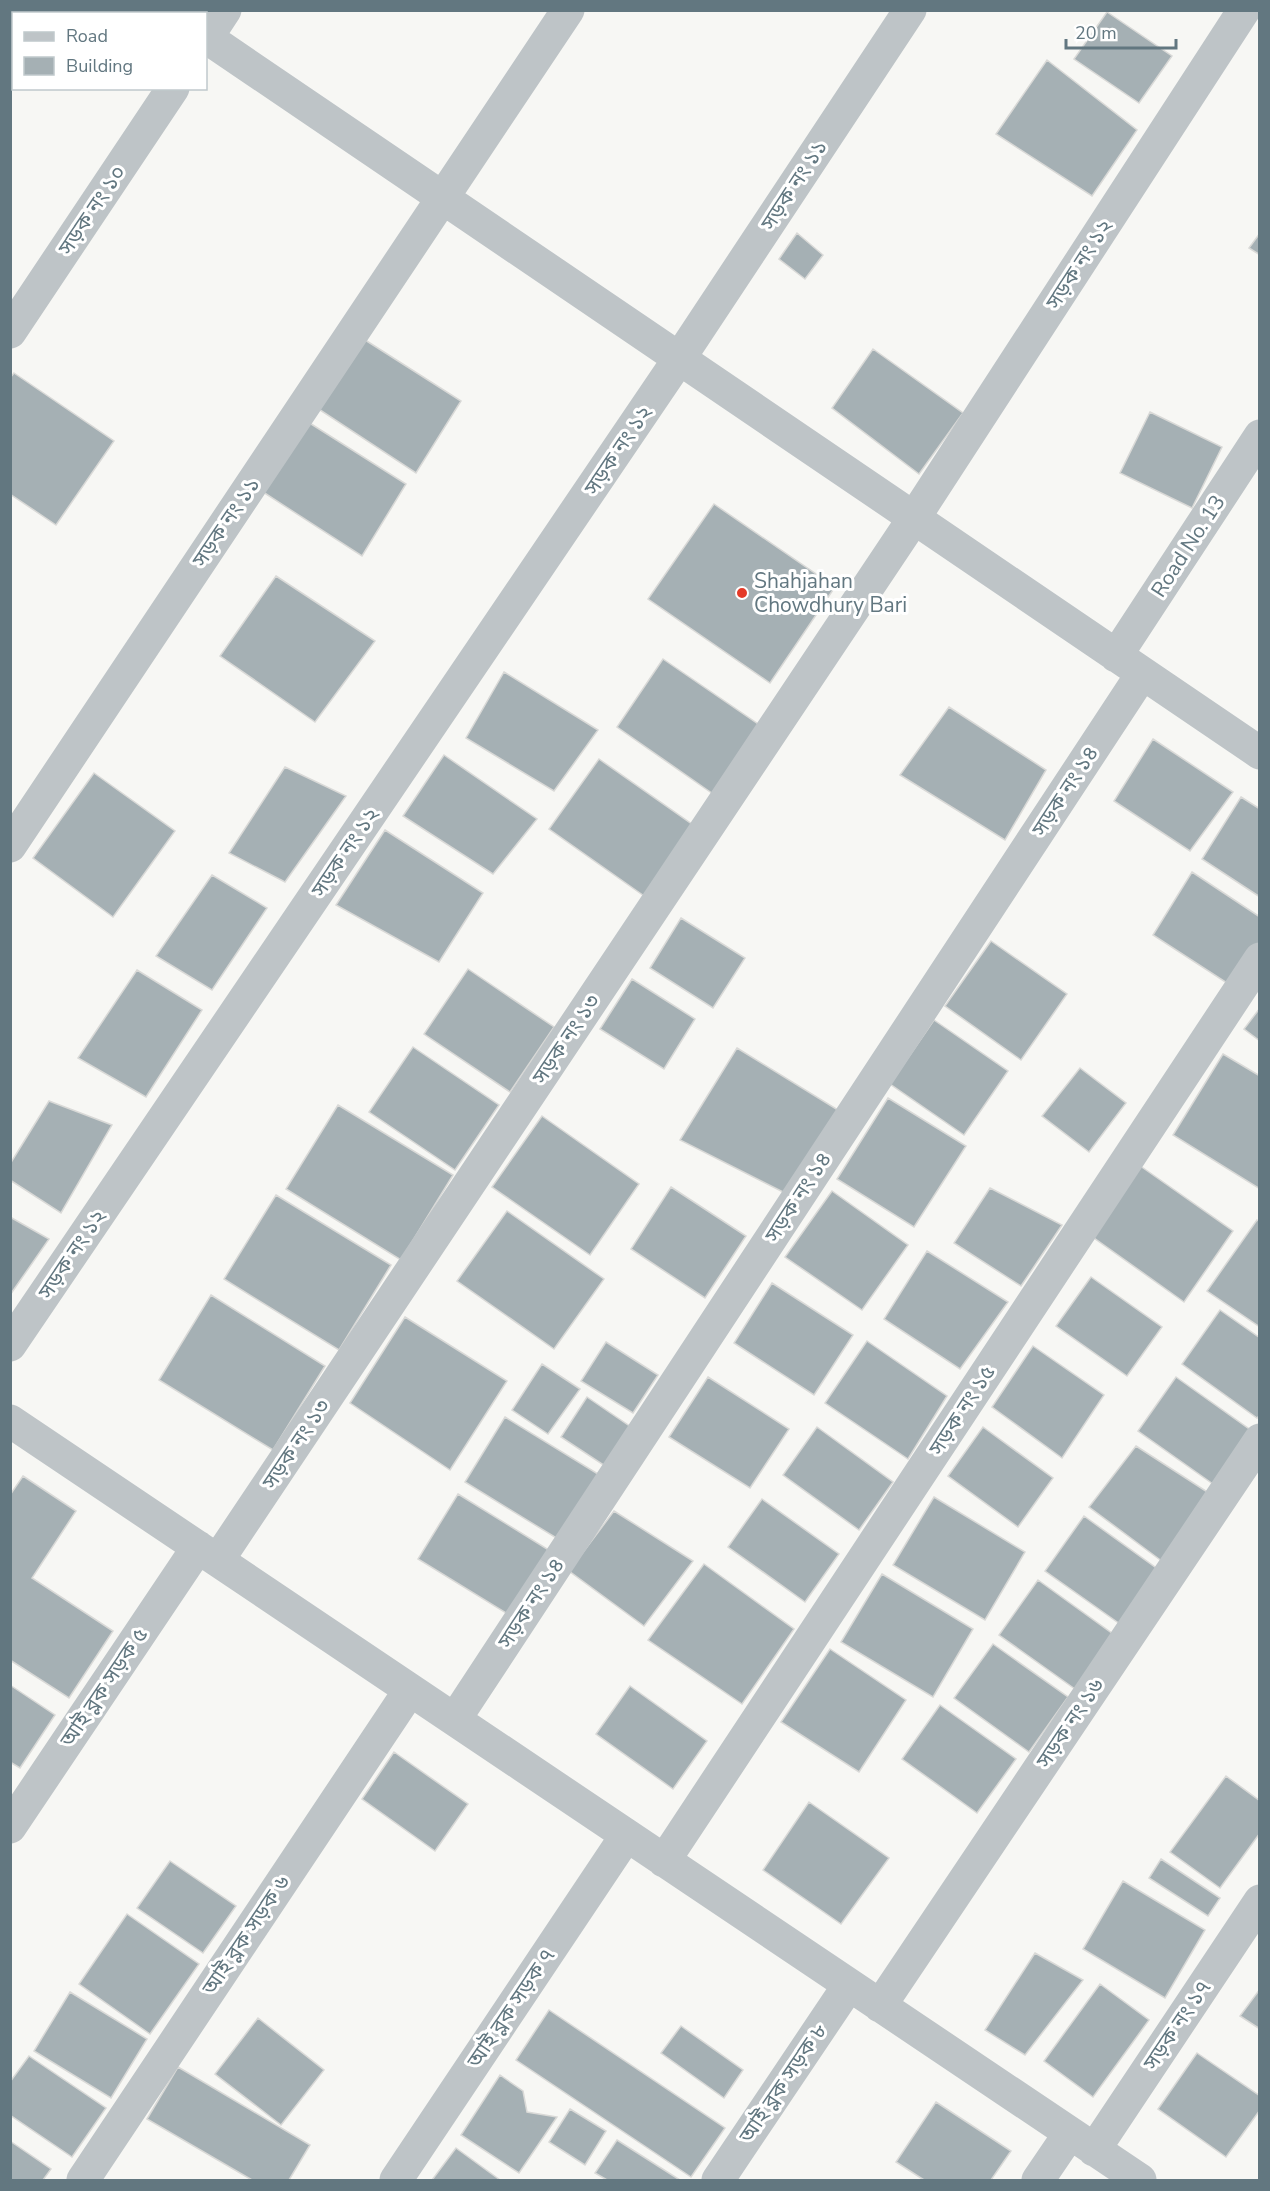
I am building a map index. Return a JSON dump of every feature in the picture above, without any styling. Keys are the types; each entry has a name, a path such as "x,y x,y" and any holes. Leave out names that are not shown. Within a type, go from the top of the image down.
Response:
{"street":[{"path":"207,37 225,10"},
{"path":"442,198 568,10"},
{"name":"সড়ক নং ১১","path":"679,359 910,10"},
{"name":"সড়ক নং ১২","path":"914,518 1245,10"},
{"path":"207,39 1260,753"},
{"name":"সড়ক নং ১০","path":"10,332 171,90"},
{"name":"সড়ক নং ১১","path":"10,846 442,198"},
{"name":"সড়ক নং ১২","path":"10,1345 679,359"},
{"name":"Road No. 13","path":"1129,665 1260,436"},
{"name":"সড়ক নং ১৩","path":"208,1554 914,518"},
{"name":"সড়ক নং ১৪","path":"454,1719 1129,665"},
{"name":"সড়ক নং ১৫","path":"664,1861 1260,959"},
{"path":"12,1427 208,1554 1140,2181"},
{"name":"সড়ক নং ১৬","path":"880,2006 1260,1440"},
{"name":"আই ব্লক সড়ক ৫","path":"10,1827 208,1554"},
{"name":"আই ব্লক সড়ক ৬","path":"83,2181 410,1690"},
{"name":"আই ব্লক সড়ক ৭","path":"396,2181 626,1836"},
{"name":"সড়ক নং ১৭","path":"1038,2181 1082,2142 1260,1901"},
{"name":"আই ব্লক সড়ক ৮","path":"717,2181 849,1985"}],"building":[{"path":"1107,12 1172,56 1139,103 1074,59"},
{"path":"1047,60 1137,130 1092,196 996,134"},
{"path":"797,233 823,255 805,279 779,259"},
{"path":"1260,233 1260,255 1249,248"},
{"path":"362,338 461,401 416,473 317,408"},
{"path":"873,349 963,413 919,474 832,408"},
{"path":"14,373 114,441 56,525 10,494 10,378"},
{"path":"1150,412 1222,447 1192,508 1120,473"},
{"path":"308,422 406,484 362,556 263,492"},
{"name":"Shahjahan Chowdhury Bari","path":"714,504 835,587 770,683 648,599"},
{"path":"276,576 375,641 315,722 220,656"},
{"path":"663,659 761,726 716,796 617,727"},
{"path":"504,672 598,730 554,791 466,738"},
{"path":"949,707 1046,770 1005,840 900,775"},
{"path":"1153,739 1233,792 1190,851 1114,801"},
{"path":"444,755 537,819 493,874 403,816"},
{"path":"599,759 696,827 647,898 549,829"},
{"path":"285,767 346,796 285,882 229,853"},
{"path":"94,773 175,831 113,917 33,858"},
{"path":"1241,797 1260,809 1260,897 1202,859"},
{"path":"385,830 483,893 439,962 336,905"},
{"path":"1192,872 1260,917 1260,943 1230,985 1153,935"},
{"path":"212,875 267,908 212,990 156,956"},
{"path":"681,918 745,958 713,1008 650,968"},
{"path":"991,941 1067,994 1021,1060 945,1006"},
{"path":"468,969 554,1027 510,1092 424,1034"},
{"path":"137,970 202,1010 146,1097 78,1058"},
{"path":"632,979 695,1019 664,1069 600,1029"},
{"path":"1260,1008 1260,1041 1244,1029"},
{"path":"934,1020 1008,1071 964,1135 890,1084"},
{"path":"413,1047 499,1105 455,1170 369,1112"},
{"path":"737,1048 838,1110 787,1194 680,1140"},
{"path":"1223,1054 1260,1076 1260,1189 1173,1135"},
{"path":"1080,1068 1126,1103 1089,1152 1042,1116"},
{"path":"888,1098 966,1146 914,1227 837,1179"},
{"path":"49,1101 112,1125 61,1213 10,1180 10,1164"},
{"path":"338,1105 453,1175 401,1260 286,1189"},
{"path":"542,1116 639,1184 590,1255 492,1187"},
{"path":"1136,1163 1233,1231 1184,1302 1087,1233"},
{"path":"671,1187 746,1236 705,1298 631,1249"},
{"path":"990,1188 1062,1225 1021,1286 954,1243"},
{"path":"832,1191 908,1245 862,1310 785,1257"},
{"path":"276,1195 391,1265 339,1350 224,1279"},
{"path":"507,1211 604,1279 554,1349 457,1281"},
{"path":"10,1217 49,1239 10,1295"},
{"path":"1257,1220 1260,1222 1260,1327 1207,1291"},
{"path":"927,1251 1008,1302 960,1369 884,1319"},
{"path":"1091,1277 1162,1327 1127,1376 1056,1326"},
{"path":"772,1283 853,1335 814,1395 734,1343"},
{"path":"211,1295 325,1366 273,1450 159,1380"},
{"path":"1220,1310 1260,1338 1260,1415 1257,1418 1182,1364"},
{"path":"405,1317 507,1381 450,1470 350,1403"},
{"path":"867,1341 947,1396 908,1459 825,1403"},
{"path":"606,1342 658,1375 633,1413 581,1381"},
{"path":"1033,1346 1104,1395 1062,1458 992,1407"},
{"path":"542,1364 580,1389 548,1434 512,1410"},
{"path":"708,1377 789,1429 750,1488 669,1437"},
{"path":"1176,1377 1252,1431 1213,1484 1138,1431"},
{"path":"587,1397 631,1427 605,1466 561,1437"},
{"path":"505,1417 598,1474 558,1539 465,1482"},
{"path":"817,1427 893,1482 859,1530 783,1475"},
{"path":"983,1427 1053,1478 1018,1527 948,1476"},
{"path":"1136,1446 1212,1495 1167,1565 1089,1507"},
{"path":"23,1476 76,1511 32,1578 113,1631 69,1698 10,1660 10,1495"},
{"path":"458,1494 552,1552 511,1616 418,1559"},
{"path":"934,1497 1025,1552 985,1620 893,1565"},
{"path":"762,1499 839,1554 805,1602 728,1547"},
{"path":"614,1511 693,1561 644,1626 569,1571"},
{"path":"1084,1516 1159,1570 1120,1624 1045,1571"},
{"path":"704,1564 794,1629 742,1704 648,1640"},
{"path":"882,1574 973,1629 933,1697 841,1642"},
{"path":"1038,1580 1113,1634 1075,1689 999,1635"},
{"path":"993,1644 1068,1697 1029,1752 954,1698"},
{"path":"830,1649 906,1700 859,1772 781,1722"},
{"path":"10,1685 55,1715 20,1768 10,1762"},
{"path":"630,1686 707,1741 673,1789 596,1734"},
{"path":"940,1705 1016,1759 977,1813 902,1759"},
{"path":"394,1752 468,1804 435,1851 362,1799"},
{"path":"1226,1776 1260,1801 1260,1833 1220,1888 1170,1852"},
{"path":"809,1802 889,1858 841,1924 763,1870"},
{"path":"1161,1859 1220,1898 1208,1916 1149,1878"},
{"path":"170,1861 236,1906 203,1953 137,1908"},
{"path":"1123,1881 1205,1930 1165,1998 1083,1949"},
{"path":"127,1914 199,1964 150,2034 79,1984"},
{"path":"1035,1953 1083,1980 1025,2055 985,2030"},
{"path":"1100,1984 1149,2020 1093,2097 1044,2061"},
{"path":"1260,1989 1260,2029 1240,2016"},
{"path":"70,1992 147,2039 111,2098 34,2051"},
{"path":"549,2010 725,2128 691,2177 516,2060"},
{"path":"258,2018 324,2070 281,2125 215,2074"},
{"path":"681,2026 743,2070 724,2098 661,2053"},
{"path":"1197,2053 1260,2096 1260,2110 1226,2157 1158,2109"},
{"path":"29,2056 106,2108 72,2157 10,2115 10,2082"},
{"path":"178,2067 310,2145 289,2180 252,2180 147,2119"},
{"path":"500,2075 523,2091 527,2112 557,2117 519,2173 461,2135"},
{"path":"936,2102 1011,2151 991,2180 924,2180 896,2162"},
{"path":"570,2109 606,2131 585,2165 549,2142"},
{"path":"617,2140 680,2180 607,2180 595,2173"},
{"path":"10,2141 51,2169 43,2180 10,2180"},
{"path":"456,2148 500,2180 432,2180"}],"place":[{"name":"Shahjahan Chowdhury Bari","path":"742,593"}]}
